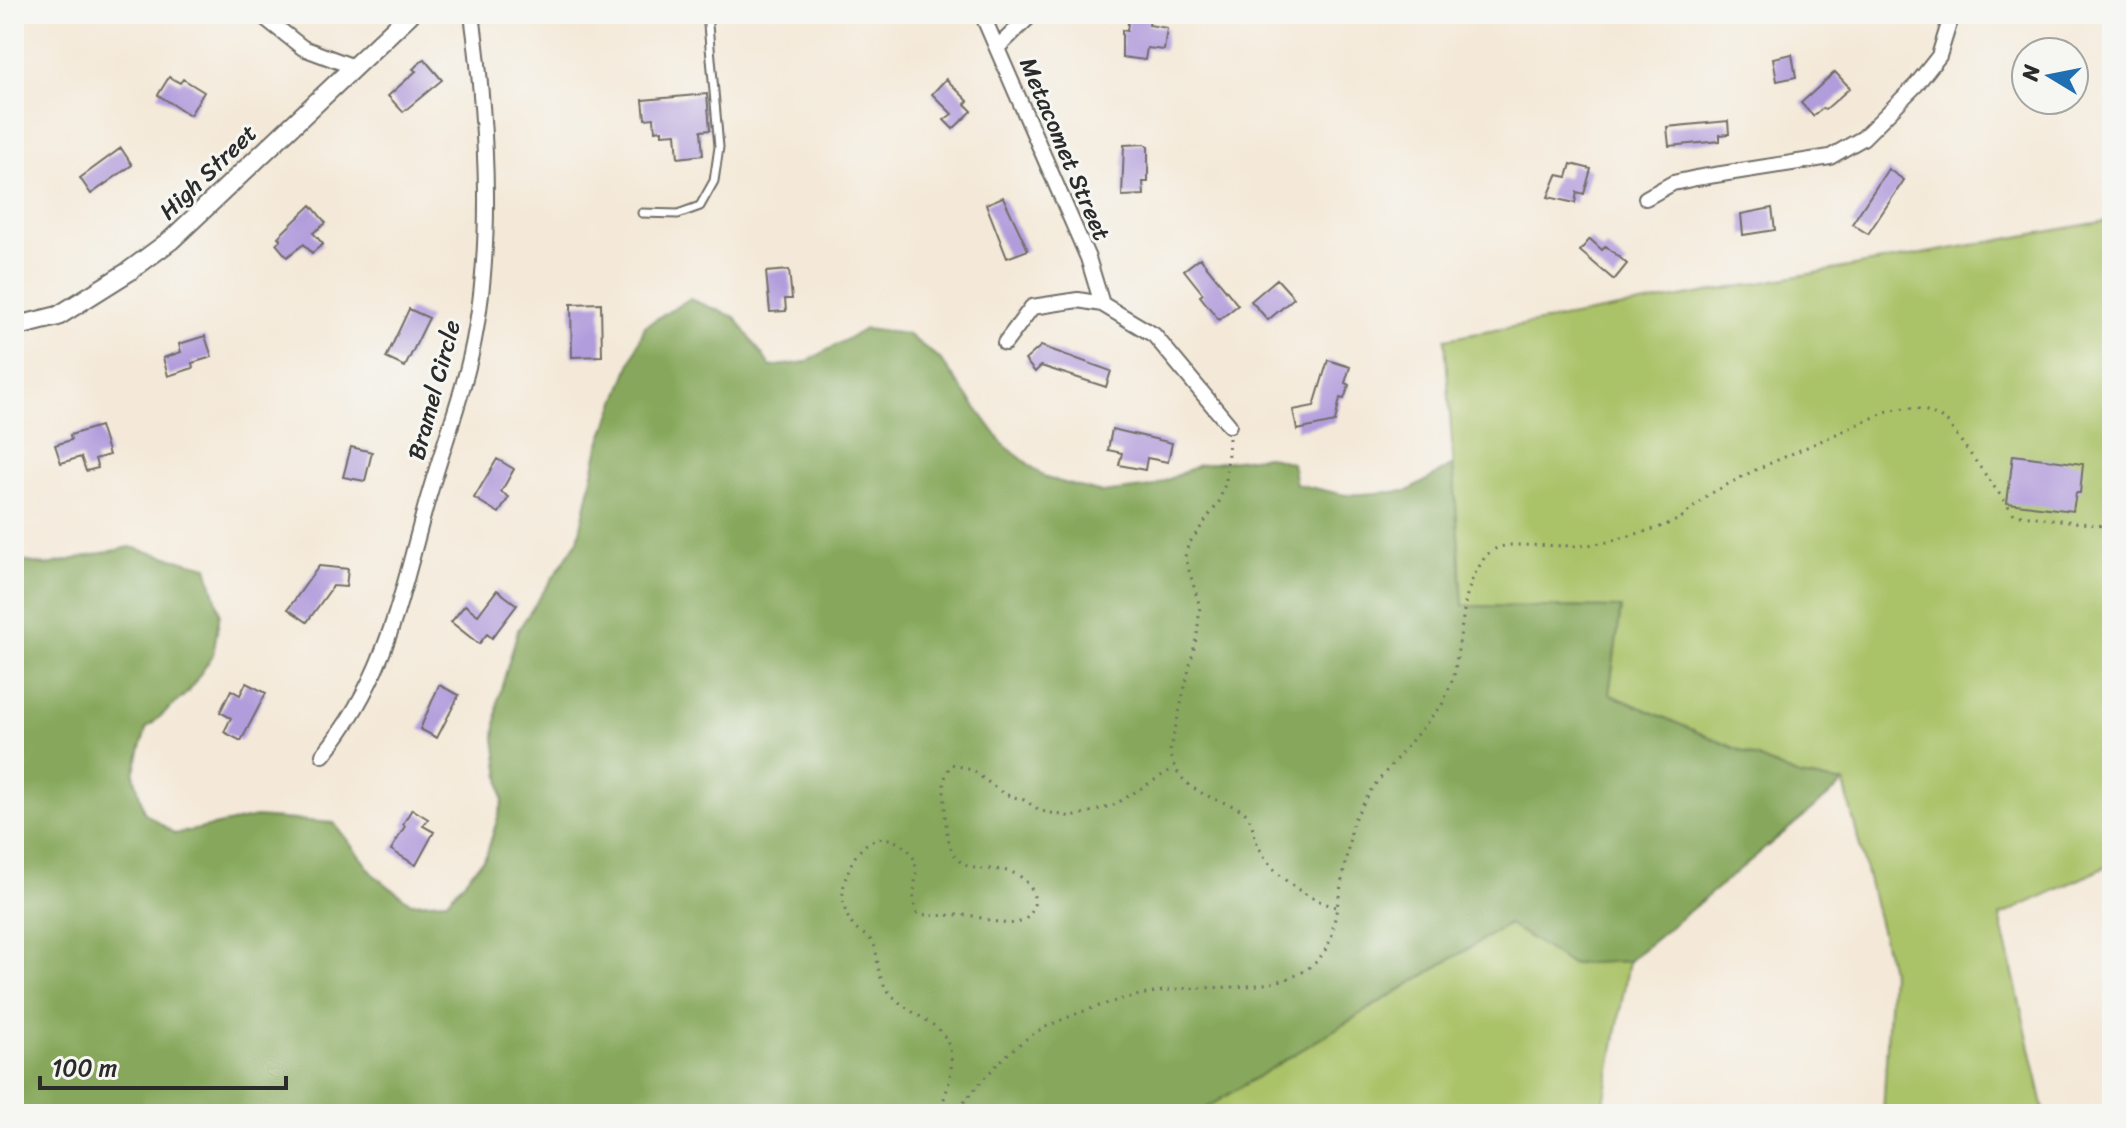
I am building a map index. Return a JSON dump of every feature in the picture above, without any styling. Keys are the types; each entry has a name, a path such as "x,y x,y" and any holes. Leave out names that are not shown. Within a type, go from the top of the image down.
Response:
{"street":[{"path":"260,14 303,48 354,67"},
{"name":"High Street","path":"14,327 58,316 128,272 171,240 410,14"},
{"name":"Bramel Circle","path":"323,755 347,724 383,656 467,370 480,292 485,177 485,122 472,14"},
{"name":"Metacomet Street","path":"982,14 1088,258 1102,304"},
{"path":"997,48 1032,14"},
{"path":"1646,198 1673,183 1830,157 1863,138 1916,85 1939,56 1952,14"},
{"path":"1005,343 1032,307 1078,300 1102,304 1154,335 1229,425"}],"lane":[{"path":"642,213 678,214 700,206 714,181 719,147 707,14"}],"path":[{"path":"953,1114 1007,1055 1050,1024 1141,994 1200,987 1234,989 1275,982 1297,974 1316,962 1327,950 1332,934 1353,821 1373,787 1443,703 1454,676 1460,626 1473,577 1486,555 1498,547 1581,546 1623,539 1658,528 1680,519 1708,495 1753,471 1903,407 1925,410 1947,422 2014,514 2112,527"},
{"path":"1229,425 1226,481 1219,502 1188,545 1185,557 1200,607 1197,635 1170,751 1180,778 1244,812 1252,823 1261,851 1282,877 1317,901 1336,907"},
{"path":"938,1114 948,1084 951,1048 943,1033 887,990 877,971 871,940 851,923 843,895 849,867 856,854 875,839 907,849 916,864 914,899 917,913 931,917 968,915 1002,923 1015,922 1032,912 1035,904 1030,886 1012,872 976,869 956,858 949,836 942,784 951,764 972,770 1004,794 1024,800 1041,811 1072,817 1114,805 1174,768"}],"green space":[{"path":"2112,220 2112,864 2000,916 2045,1114 1883,1114 1891,970 1844,783 1799,776 1609,694 1621,608 1463,606 1445,339"},
{"path":"689,299 735,317 771,367 806,362 865,329 907,334 940,359 1003,444 1046,478 1102,493 1152,487 1199,465 1267,456 1292,463 1296,484 1345,495 1408,491 1453,465 1463,606 1621,608 1609,694 1799,776 1844,783 1629,961 1571,964 1508,924 1196,1114 14,1114 14,560 47,565 130,547 207,567 220,613 213,655 188,692 146,729 134,774 144,812 175,834 256,817 334,823 375,876 411,903 447,901 486,856 503,801 495,738 498,700 518,630 578,540 599,446 645,326"},
{"path":"1509,924 1571,964 1629,961 1602,1114 1196,1114"}],"building":[{"path":"1129,14 1151,14 1149,25 1167,28 1164,50 1147,48 1145,60 1122,57 1122,30 1127,31"},
{"path":"1792,54 1796,77 1777,81 1773,58"},
{"path":"424,59 442,80 403,112 388,96 416,71 413,69"},
{"path":"1835,72 1850,88 1825,110 1823,108 1813,116 1801,103"},
{"path":"169,77 180,83 183,79 204,92 190,115 158,95"},
{"path":"946,79 968,101 965,104 972,111 953,129 944,120 952,114 932,94"},
{"path":"707,94 710,130 701,131 703,155 678,158 676,133 655,131 654,118 645,119 643,100"},
{"path":"1728,121 1729,134 1720,135 1720,141 1669,146 1667,127"},
{"path":"1145,144 1148,147 1148,182 1143,182 1144,195 1122,196 1124,145"},
{"path":"121,148 132,165 91,194 80,178"},
{"path":"1571,164 1591,169 1584,194 1577,192 1575,203 1548,197 1557,175 1567,177"},
{"path":"1888,169 1904,180 1868,234 1852,224"},
{"path":"1003,197 1028,250 1007,258 986,204"},
{"path":"311,205 326,223 313,233 323,244 312,253 304,244 287,257 276,244 281,240 278,237"},
{"path":"1772,208 1775,230 1743,235 1741,214"},
{"path":"1590,239 1602,250 1606,246 1627,264 1614,280 1580,251"},
{"path":"1200,258 1238,305 1219,320 1184,270"},
{"path":"789,270 792,299 785,299 786,311 770,312 766,272"},
{"path":"1277,279 1294,298 1268,320 1251,301"},
{"path":"601,303 602,356 572,357 571,304"},
{"path":"409,309 429,318 405,367 386,358"},
{"path":"205,336 212,357 192,363 193,368 168,376 163,358 181,352 179,344"},
{"path":"1041,346 1111,371 1106,387 1041,366 1035,372 1025,360"},
{"path":"1328,360 1350,367 1345,383 1349,385 1344,399 1340,398 1335,422 1297,430 1293,410 1314,406"},
{"path":"100,426 109,455 95,459 98,468 86,471 81,457 61,463 55,445 71,440 70,435"},
{"path":"1112,429 1172,443 1168,462 1147,458 1145,470 1119,465 1122,453 1108,450"},
{"path":"351,447 372,452 365,481 343,477"},
{"path":"2013,455 2083,464 2080,493 2076,493 2073,511 2007,503"},
{"path":"497,459 514,469 501,492 509,497 499,513 474,498"},
{"path":"319,566 348,569 346,587 333,586 307,622 288,609"},
{"path":"497,590 517,605 492,638 487,634 479,644 451,622 465,605 478,615"},
{"path":"246,683 266,693 241,741 224,732 231,718 220,712 231,690 240,695"},
{"path":"439,685 459,695 437,738 420,729"},
{"path":"412,809 428,819 423,826 434,832 416,865 391,850"}]}
